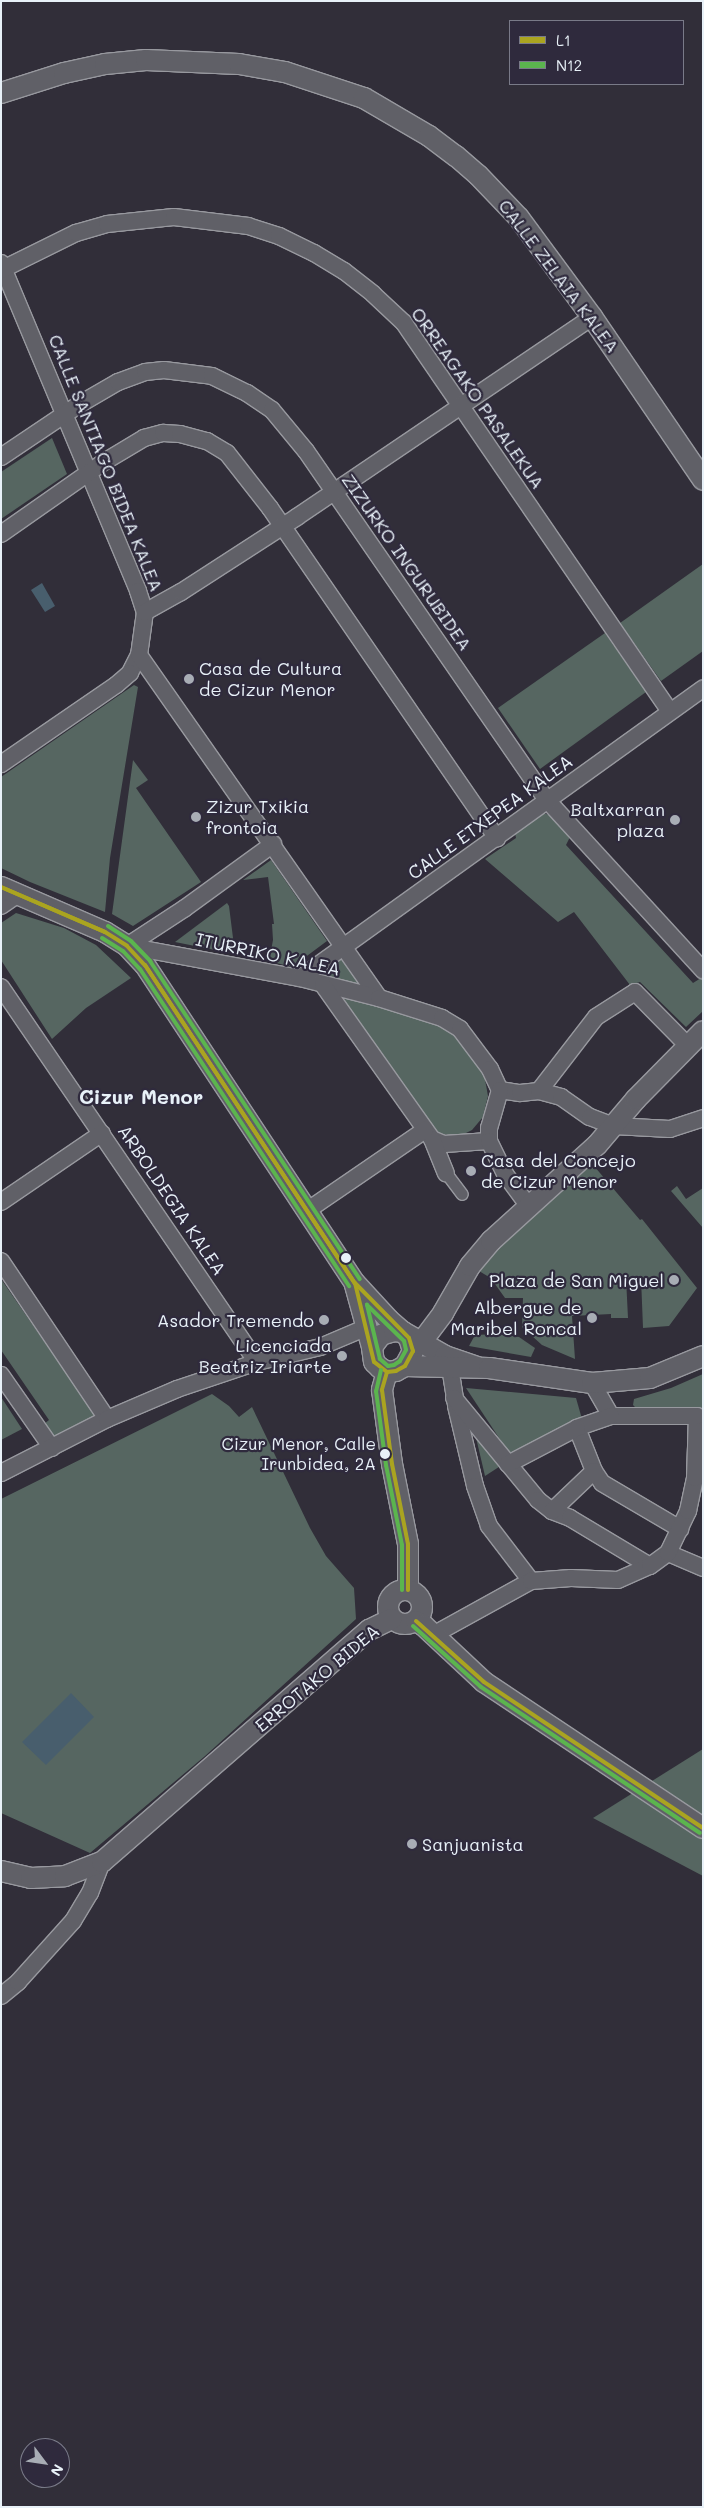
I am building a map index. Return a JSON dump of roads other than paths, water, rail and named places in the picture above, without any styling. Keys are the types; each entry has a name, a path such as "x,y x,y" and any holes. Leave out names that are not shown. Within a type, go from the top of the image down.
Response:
{"street":[{"name":"CALLE ZELAIA KALEA","path":"1,93 64,72 105,64 156,60 239,64 285,72 364,98 429,136 478,175 519,218 592,317 703,480"},
{"name":"ORREAGAKO PASALEKUA","path":"2,267 68,237 107,224 174,217 248,226 279,236 314,252 344,271 373,294 404,323 670,711"},
{"name":"CALLE SANTIAGO BIDEA KALEA","path":"2,267 138,591 145,612 139,655"},
{"path":"145,612 181,592 334,493 592,317"},
{"name":"ZIZURKO INGURUBIDEA","path":"1,457 64,413 118,382 146,372 171,371 212,376 247,393 272,410 306,451 547,800 703,970"},
{"path":"1,534 89,473 144,438 163,433 192,436 207,441 226,453 243,471 497,838"},
{"path":"1,764 120,682 130,673 139,655 379,998"},
{"name":"CALLE ETXEPEA KALEA","path":"300,978 703,688"},
{"name":"ITURRIKO KALEA","path":"127,946 185,908 273,844"},
{"path":"1,906 9,891 90,924 127,946 145,965 308,1210 354,1283 403,1332 412,1344 413,1351 396,1369 382,1390 392,1464 408,1544 408,1590"},
{"name":"ITURRIKO KALEA","path":"127,946 300,978 379,998 442,1018 460,1028 490,1069 500,1090"},
{"path":"323,985 429,1135 446,1173 462,1194"},
{"name":"ARBOLDEGIA KALEA","path":"1,987 257,1362"},
{"path":"539,1091 596,1017 635,992 688,1046"},
{"path":"420,1344 443,1314 470,1266 491,1241 597,1146 703,1030"},
{"path":"530,1208 504,1174 489,1141 489,1128 500,1090 520,1093 539,1091 561,1097 590,1117 614,1126 670,1129 703,1118"},
{"path":"1,1202 102,1133"},
{"path":"308,1210 429,1135"},
{"path":"429,1135 444,1144 489,1141"},
{"path":"1,1261 108,1420"},
{"path":"354,1283 365,1328 372,1347 374,1362 380,1368 477,1367 592,1383 650,1378 703,1356"},
{"path":"1,1473 108,1420 177,1389 257,1362 320,1347 365,1328"},
{"path":"372,1347 381,1335 394,1331 403,1332 420,1344 451,1359 477,1367"},
{"path":"450,1366 454,1398 475,1486 489,1526 531,1581"},
{"path":"1,1375 52,1448"},
{"path":"592,1383 610,1416"},
{"path":"454,1398 538,1500 552,1511 570,1518 650,1566"},
{"path":"433,1635 531,1581 571,1578 618,1580 650,1566 668,1553 688,1511 695,1478 698,1416 610,1416 577,1428 508,1464"},
{"path":"577,1428 594,1471 602,1482 680,1529"},
{"path":"552,1511 594,1471"},
{"path":"695,1478 703,1502"},
{"path":"668,1553 703,1568"},
{"path":"408,1590 419,1596 422,1602 421,1616 409,1624 400,1624 392,1619 388,1610 391,1598 401,1591 408,1590"},
{"name":"ERROTAKO BIDEA","path":"102,1862 369,1630 392,1619"},
{"path":"416,1621 484,1682 703,1828"},
{"path":"1,1871 31,1878 65,1876 102,1862"},
{"path":"1,1996 18,1982 73,1921 90,1893 102,1862"}],"water":[{"path":"42,583 55,606 45,612 31,590"},
{"path":"71,1693 94,1717 46,1765 22,1742"}],"place":[{"name":"Casa de Cultura de Cizur Menor","path":"189,679"},
{"name":"Zizur Txikia frontoia","path":"196,817"},
{"name":"Baltxarran plaza","path":"675,820"},
{"name":"Casa del Concejo de Cizur Menor","path":"471,1171"},
{"name":"Plaza de San Miguel","path":"674,1280"},
{"name":"Albergue de Maribel Roncal","path":"592,1318"},
{"name":"Asador Tremendo","path":"324,1320"},
{"name":"Licenciada Beatriz Iriarte","path":"342,1356"},
{"name":"Cizur Menor, Calle Irunbidea, 2A","path":"385,1454"},
{"name":"Sanjuanista","path":"412,1844"}],"district":[{"name":"Cizur Menor","path":"141,1096"}]}
